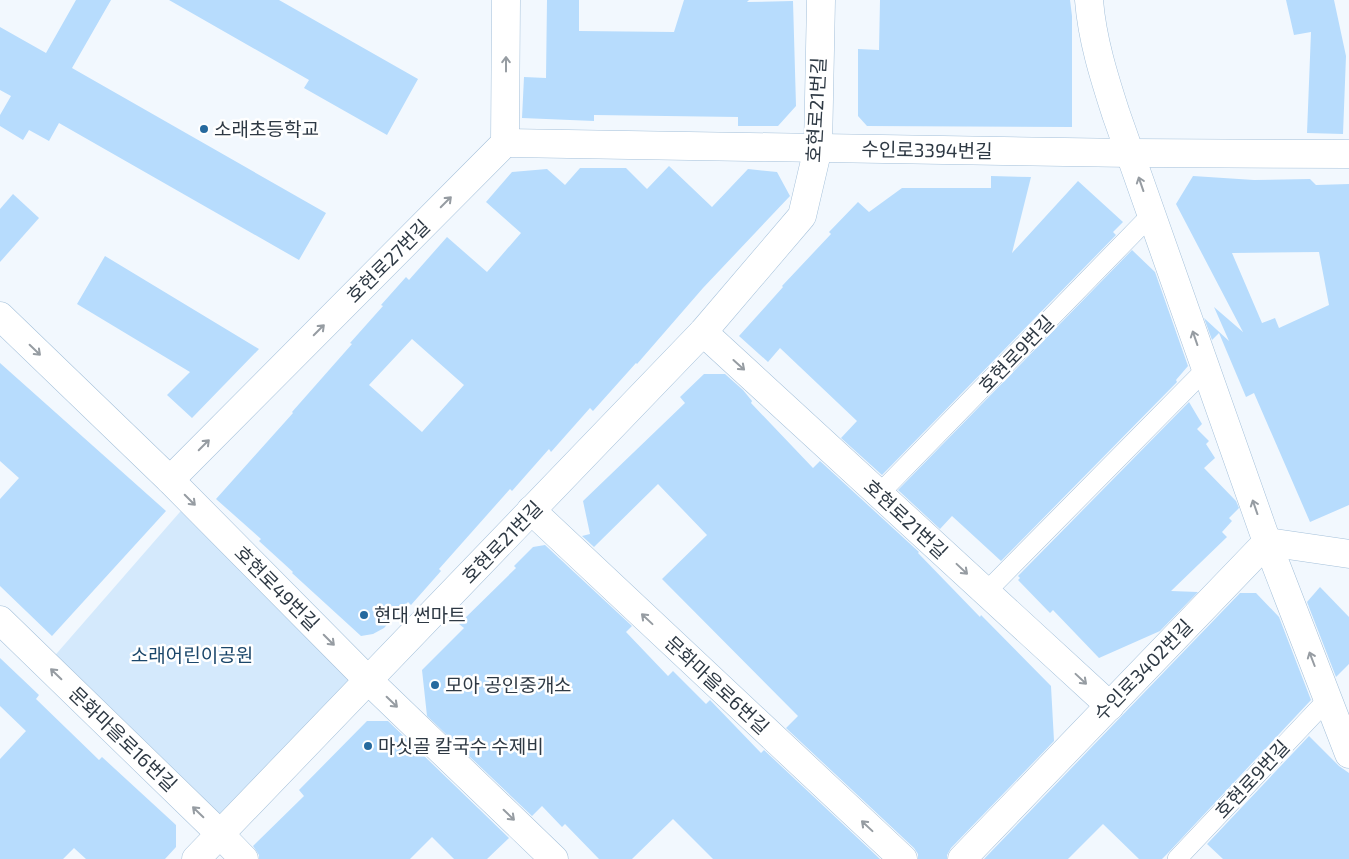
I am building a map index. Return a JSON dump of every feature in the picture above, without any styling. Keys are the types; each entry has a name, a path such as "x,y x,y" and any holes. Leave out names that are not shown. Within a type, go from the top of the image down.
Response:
{"street":[{"path":"505,143 506,0"},
{"name":"호현로21번길","path":"196,859 703,332 802,216 818,148 821,0"},
{"path":"1089,0 1090,14 1103,76 1267,542 1349,754"},
{"name":"수인로3394번길","path":"505,143 1130,153 1349,154"},
{"name":"호현로27번길","path":"170,480 505,143"},
{"name":"호현로49번길","path":"0,316 170,480 368,680 554,859"},
{"name":"호현로21번길","path":"703,332 1110,706"},
{"name":"문화마을로6번길","path":"532,510 903,859"},
{"path":"1267,542 1349,554"},
{"name":"수인로3402번길","path":"962,859 1267,542"},
{"name":"문화마을로16번길","path":"0,620 244,859"}],"lane":[{"name":"호현로9번길","path":"879,494 1152,214"},
{"path":"986,592 1206,369"},
{"name":"호현로9번길","path":"1177,859 1328,699"}],"green space":[{"name":"소래어린이공원","path":"186,505 359,679 219,824 51,660"}],"building":[{"path":"76,0 111,0 72,68 326,213 299,260 59,123 49,141 29,130 23,140 0,126 0,115 11,96 0,90 0,27 46,53"},
{"path":"169,0 279,0 418,79 387,135 304,88 309,80"},
{"path":"547,0 579,0 579,31 674,32 684,0 793,1 796,106 778,126 738,126 738,117 594,115 594,121 522,118 524,77 546,78"},
{"path":"880,0 1070,0 1072,16 1072,127 867,126 858,116 858,49 879,50"},
{"path":"1286,0 1334,0 1346,56 1343,134 1307,133 1311,32 1294,35"},
{"path":"669,166 712,207 748,169 777,172 790,196 703,288 593,411 590,408 551,452 549,449 512,491 510,489 439,569 441,571 411,605 408,602 384,628 373,634 361,636 259,541 261,539 216,499 352,344 350,343 383,306 381,305 406,277 409,280 447,237 487,272 521,233 486,202 512,172 547,169 565,185 580,168 626,168 647,189","holes":["412,339 464,385 422,432 369,385"]},
{"path":"991,176 1031,177 1012,253 1078,181 1123,222 1113,232 1116,235 882,475 841,438 857,421 780,348 768,362 739,336 782,286 831,234 829,232 858,202 869,212 902,188 991,188"},
{"path":"1193,176 1254,180 1310,179 1316,185 1349,184 1349,505 1310,522 1254,393 1246,397 1219,333 1212,340 1204,318 1229,341 1214,307 1243,332 1176,204","holes":["1319,252 1329,305 1279,328 1275,318 1262,323 1232,253"]},
{"path":"13,194 39,218 0,262 0,209"},
{"path":"1132,250 1155,272 1188,366 1176,380 1177,382 1001,561 952,516 940,529 898,490"},
{"path":"105,256 259,349 192,418 167,395 190,372 77,304"},
{"path":"0,363 166,511 52,636 0,586 0,499 19,478 0,461"},
{"path":"704,374 725,374 743,390 752,401 751,403 813,468 820,461 919,552 980,617 981,615 1051,686 1054,741 951,848 947,859 918,859 918,854 914,848 786,728 798,716 662,579 707,535 658,484 594,547 582,536 590,534 583,501 685,403 680,397"},
{"path":"1189,402 1202,424 1197,429 1209,441 1206,444 1215,458 1204,468 1236,501 1239,508 1229,518 1232,521 1222,532 1227,537 1171,591 1198,592 1160,631 1099,658 1053,610 1050,613 1018,580 1020,578 1018,576"},
{"path":"545,545 632,626 626,632 668,676 673,671 706,704 710,700 761,753 764,750 880,859 713,859 673,819 632,859 599,859 565,824 562,827 542,806 532,816 427,716 422,670 464,628 459,624 516,568 514,566 533,547"},
{"path":"1320,587 1349,617 1349,664 1336,677 1307,602"},
{"path":"1240,593 1256,593 1279,617 1311,700 1168,853 1162,859 1139,859 1103,824 1068,859 984,859"},
{"path":"0,658 39,695 36,699 99,760 102,757 176,825 176,847 165,859 86,859 74,848 63,859 0,859 0,759 26,731 0,706"},
{"path":"367,721 388,721 509,838 487,859 454,859 432,837 410,859 259,859 259,855 253,846 304,796 299,790"},
{"path":"1309,736 1339,766 1349,773 1349,859 1223,859 1207,844"}],"place":[{"name":"소래초등학교","path":"204,129"},
{"name":"현대 썬마트","path":"364,615"},
{"name":"모아 공인중개소","path":"435,685"},
{"name":"마싯골 칼국수 수제비","path":"368,746"}]}
